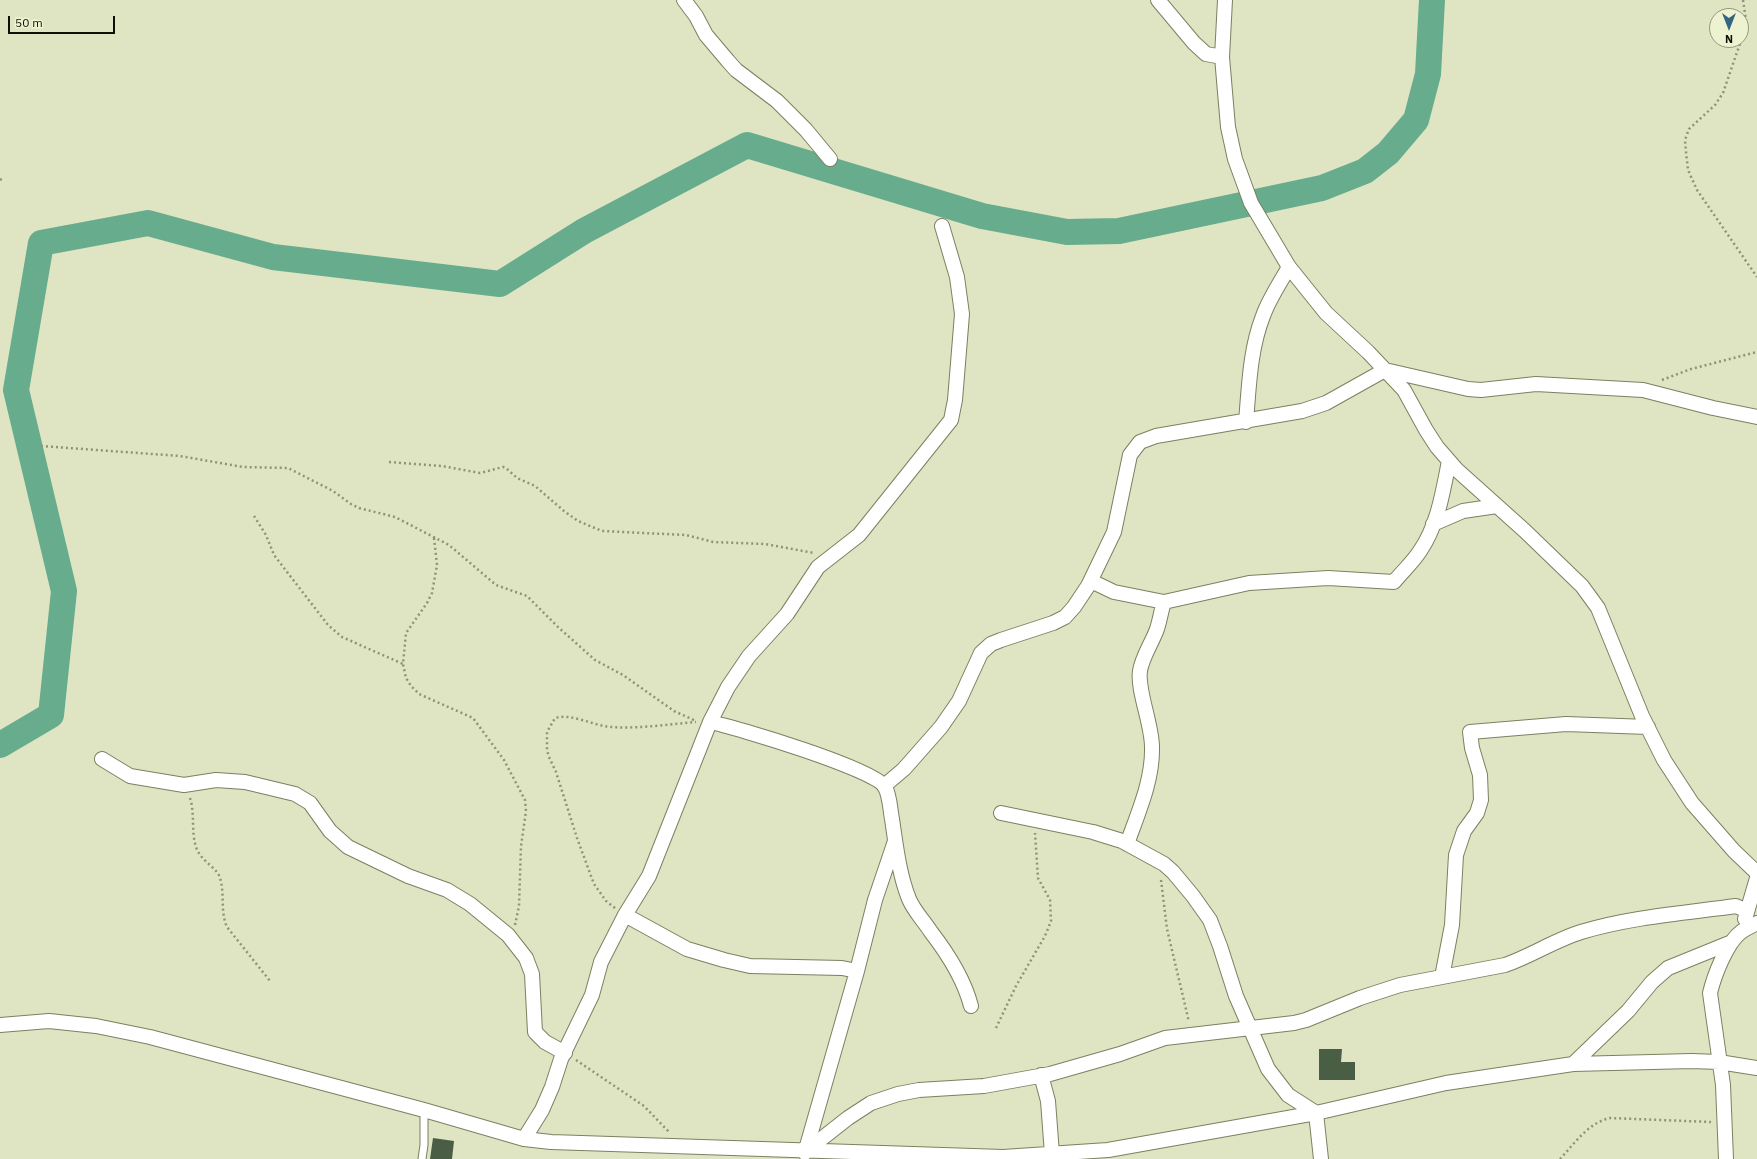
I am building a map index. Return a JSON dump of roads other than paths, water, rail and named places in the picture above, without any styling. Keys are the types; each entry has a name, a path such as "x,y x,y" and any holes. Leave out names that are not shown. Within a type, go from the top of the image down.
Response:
{"street":[{"path":"684,0 696,16 706,35 736,70 777,101 806,130 830,159"},
{"path":"1158,0 1194,43 1206,54 1222,57"},
{"path":"1225,0 1222,57 1228,127 1235,159 1251,203 1289,268 1326,313 1404,390 1426,430 1449,461 1571,574 1590,597 1598,608 1642,716 1664,760 1692,803 1725,841 1757,873"},
{"path":"524,1139 542,1110 565,1053 592,995 601,962 625,915 649,876 703,722 749,656 787,614 818,567 859,535 951,420 962,314 957,277 942,226"},
{"path":"1246,422 1251,366 1262,317 1268,302 1289,268"},
{"path":"884,786 904,769 941,727 959,701 981,653 991,644 1036,630 1066,617 1074,607 1091,581 1114,532 1130,455 1140,442 1156,436 1246,422 1302,411 1326,403 1385,370 1468,389 1481,390 1536,384 1643,390 1713,408 1757,417"},
{"path":"1091,581 1114,592 1164,602 1248,583 1328,578 1394,582 1420,552 1433,524 1441,500 1449,461"},
{"path":"1433,524 1463,511 1497,506"},
{"path":"1127,844 1146,789 1152,760 1149,718 1140,683 1140,672 1157,628 1164,602"},
{"path":"703,722 809,752 846,765 865,773 884,786 890,805 902,876 909,900 950,960 967,990 971,1006"},
{"path":"1442,977 1452,925 1456,855 1464,831 1477,813 1481,800 1480,775 1470,732 1566,724 1648,727"},
{"path":"102,759 130,776 184,785 216,780 245,782 295,794 310,803 330,831 348,848 408,876 447,890 470,904 508,935 526,958 532,974 536,1032 544,1042 565,1053"},
{"path":"1001,813 1093,832 1127,844 1164,864 1182,881 1210,920 1236,996 1268,1069 1288,1095 1316,1113"},
{"path":"804,1155 857,971 875,900 895,839"},
{"path":"1726,1159 1723,1085 1710,993 1713,983 1747,911 1757,878"},
{"path":"804,1155 848,1118 871,1103 898,1094 919,1090 984,1086 1050,1074 1120,1054 1165,1038 1289,1024 1306,1020 1343,1004 1380,991 1505,965 1563,939 1603,927 1636,920 1736,906 1747,911"},
{"path":"625,915 687,949 724,960 750,966 842,968 857,971"},
{"path":"1573,1064 1628,1011 1652,982 1668,968 1736,937 1757,923"},
{"path":"0,1025 49,1021 96,1026 150,1036 424,1110 524,1139 680,1146 804,1155 1003,1157 1052,1154 1101,1155 1316,1113 1446,1083 1573,1064 1692,1061 1719,1062 1757,1068"},
{"path":"1041,1075 1048,1101 1052,1154"},
{"path":"1316,1113 1321,1159"}],"lane":[{"path":"422,1159 424,1145 424,1110"}],"waterway":[{"path":"0,745 51,715 64,591 16,390 41,243 148,223 273,257 500,284 584,231 747,145 982,216 1067,232 1119,231 1322,188 1365,171 1388,153 1416,120 1428,74 1432,0"}]}
